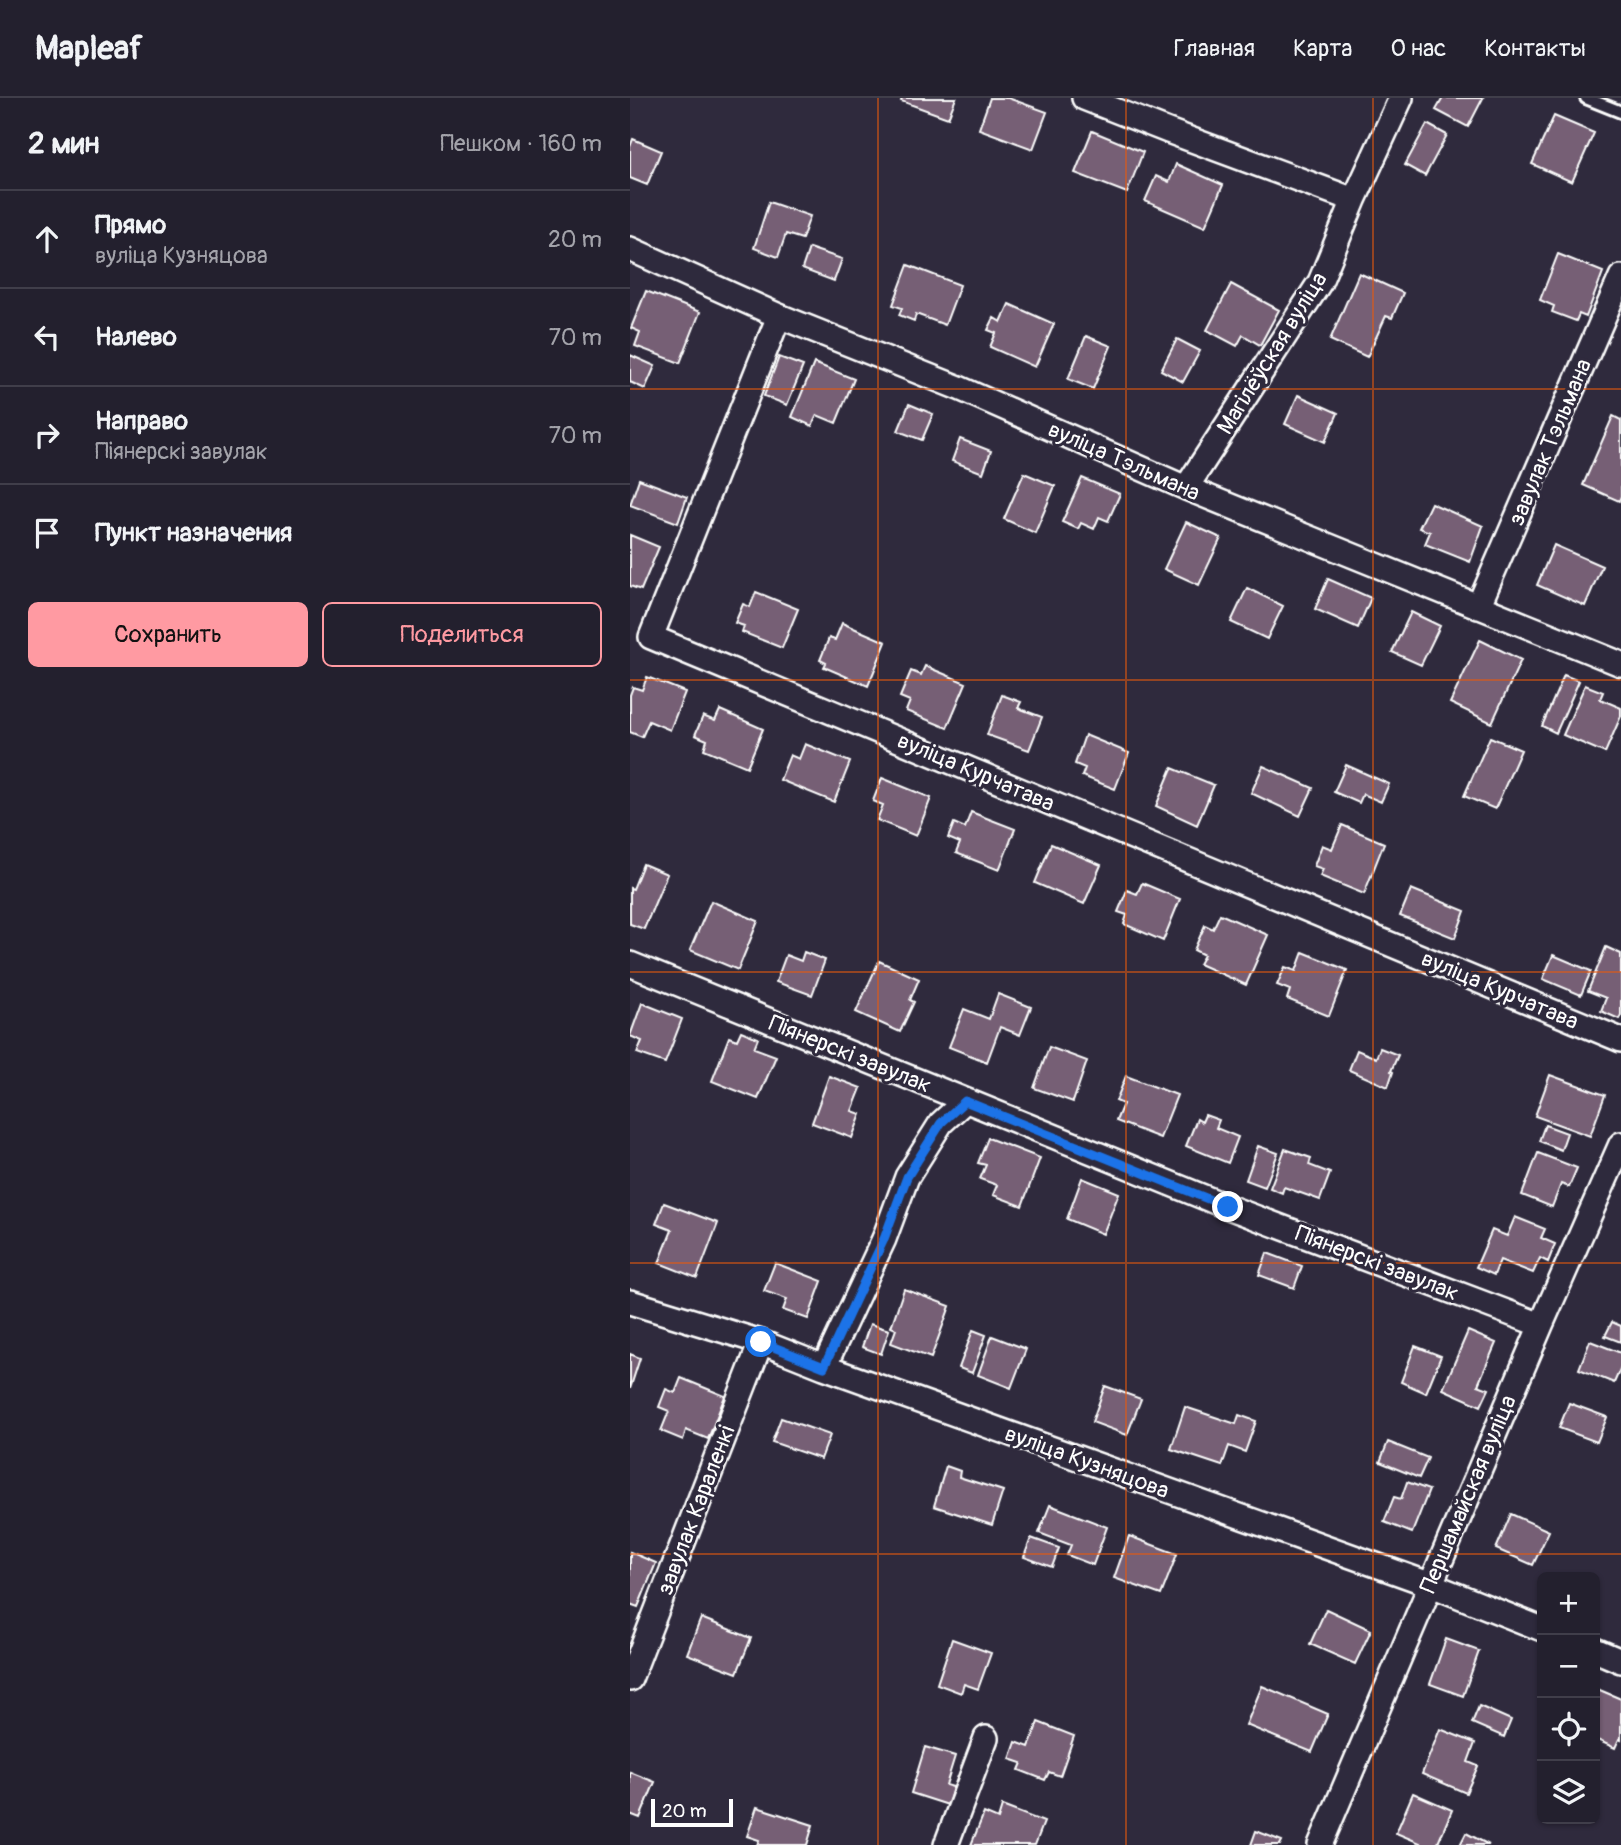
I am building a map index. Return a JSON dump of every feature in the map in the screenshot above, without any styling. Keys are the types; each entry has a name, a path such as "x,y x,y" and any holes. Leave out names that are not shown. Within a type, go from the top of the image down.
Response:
{"street":[{"path":"1084,98 1354,200"},
{"name":"Магілёўская вуліца","path":"1186,488 1320,282 1401,98"},
{"name":"вуліца Тэльмана","path":"630,248 779,316 959,388 1186,488 1621,664"},
{"name":"завулак Тэльмана","path":"1478,607 1621,277"},
{"name":"вуліца Курчатава","path":"779,316 651,637 1621,1040"},
{"name":"Піянерскі завулак","path":"630,964 1228,1207 1541,1325"},
{"path":"824,1367 884,1239 907,1177 941,1123 965,1101"},
{"name":"Першамайская вуліца","path":"1320,1845 1429,1584 1621,1144"},
{"name":"вуліца Кузняцова","path":"630,1302 761,1342 1429,1584 1537,1627"},
{"name":"завулак Караленкі","path":"630,1679 761,1342"},
{"path":"1600,1652 1621,1661"},
{"path":"946,1845 986,1738"}],"lane":[{"path":"1586,98 1621,112"}],"building":[{"path":"902,98 956,98 948,118 901,101"},
{"path":"990,98 1008,98 1047,112 1033,149 979,129"},
{"path":"1443,98 1483,98 1468,127 1436,110"},
{"path":"1554,116 1594,133 1572,182 1532,164"},
{"path":"1427,124 1447,135 1425,176 1405,165"},
{"path":"1092,131 1143,152 1127,193 1075,173"},
{"path":"633,139 661,151 647,185 630,178 630,147"},
{"path":"1176,164 1223,185 1205,227 1145,201 1156,176 1169,182"},
{"path":"769,202 810,216 802,239 786,234 778,257 754,248"},
{"path":"809,248 842,259 834,281 802,269"},
{"path":"1558,254 1603,272 1586,317 1579,314 1576,321 1552,312 1554,306 1540,300"},
{"path":"908,265 960,285 945,325 916,314 914,321 899,315 902,308 893,305"},
{"path":"1359,273 1403,293 1392,318 1386,316 1367,357 1330,340"},
{"path":"1231,284 1279,310 1260,345 1243,335 1237,346 1207,330"},
{"path":"646,291 700,312 680,363 635,346 640,332 631,328"},
{"path":"1009,304 1054,324 1035,367 990,347 996,333 988,330 994,318 1001,322"},
{"path":"1086,336 1111,346 1093,389 1068,379"},
{"path":"1177,339 1200,351 1183,382 1161,370"},
{"path":"630,355 655,366 645,389 630,382"},
{"path":"779,357 803,366 787,405 764,396"},
{"path":"814,363 854,379 836,423 817,415 812,426 792,417"},
{"path":"1298,395 1338,413 1325,442 1285,424"},
{"path":"909,404 933,414 922,440 898,431"},
{"path":"1613,416 1621,420 1619,501 1583,485"},
{"path":"960,439 991,451 983,473 952,461"},
{"path":"1024,473 1055,486 1035,533 1004,519"},
{"path":"1082,478 1120,494 1108,521 1099,517 1094,529 1081,523 1078,529 1062,522"},
{"path":"639,479 687,497 678,523 630,505"},
{"path":"1431,503 1483,526 1470,562 1425,544 1430,532 1419,528"},
{"path":"1186,522 1221,538 1199,585 1164,569"},
{"path":"630,535 659,547 641,590 630,586"},
{"path":"1554,545 1602,566 1585,606 1537,585"},
{"path":"1328,579 1371,598 1358,628 1315,609"},
{"path":"1247,588 1283,606 1267,639 1231,622"},
{"path":"756,592 798,609 782,648 742,632 744,626 735,623 743,604 750,607"},
{"path":"1411,612 1440,626 1421,665 1392,652"},
{"path":"842,623 886,642 868,686 824,667 826,663 820,660 829,638 835,640"},
{"path":"1480,640 1521,660 1492,723 1450,703"},
{"path":"925,666 966,683 947,728 906,711 910,701 900,697 911,671 921,675"},
{"path":"1564,675 1579,681 1556,733 1542,726"},
{"path":"647,677 685,692 670,730 649,721 642,737 630,732 630,695 633,687 642,690"},
{"path":"1585,685 1603,692 1600,699 1621,708 1621,716 1605,753 1563,735"},
{"path":"1002,695 1021,702 1018,708 1042,717 1029,750 987,735"},
{"path":"720,710 763,729 747,767 704,749 707,740 695,735 703,716 715,721"},
{"path":"1085,735 1129,753 1115,789 1082,776 1085,768 1075,764"},
{"path":"1490,737 1521,750 1495,809 1464,796"},
{"path":"805,744 850,762 834,802 780,780 790,755 799,759"},
{"path":"1346,765 1389,784 1381,802 1363,794 1359,803 1334,792"},
{"path":"1263,766 1313,788 1300,816 1251,793"},
{"path":"1172,768 1214,785 1197,825 1156,806"},
{"path":"882,778 931,798 916,836 877,820 883,805 873,801"},
{"path":"971,812 1015,829 999,870 956,853 960,843 948,838 954,823 965,828"},
{"path":"1342,825 1384,843 1364,894 1320,876 1323,869 1314,866 1322,845 1332,849"},
{"path":"1051,844 1101,865 1084,904 1035,883"},
{"path":"643,864 667,874 644,929 630,924 630,888 633,889"},
{"path":"1142,883 1180,899 1163,941 1124,924 1127,915 1118,912 1127,890 1137,894"},
{"path":"1411,889 1465,911 1455,938 1400,916"},
{"path":"711,901 758,921 738,970 690,950"},
{"path":"1220,914 1268,935 1246,985 1199,964 1204,955 1194,950 1205,925 1213,929"},
{"path":"1606,947 1621,954 1619,1019 1601,1011 1606,998 1588,991"},
{"path":"804,952 825,960 812,995 776,982 786,955 801,961"},
{"path":"1303,952 1347,970 1329,1016 1287,999 1290,990 1277,985 1285,967 1296,971"},
{"path":"1553,955 1591,971 1581,995 1543,979"},
{"path":"879,961 919,979 910,1000 914,1002 900,1032 856,1012"},
{"path":"998,994 1031,1007 1020,1035 1000,1027 987,1062 949,1047 964,1009 989,1019"},
{"path":"642,1003 682,1019 665,1063 637,1053 642,1041 630,1036"},
{"path":"741,1031 758,1038 754,1048 776,1056 758,1099 712,1081 729,1037 737,1040"},
{"path":"1049,1047 1087,1061 1073,1102 1034,1088"},
{"path":"1380,1048 1398,1055 1388,1087 1349,1070 1357,1050 1376,1058"},
{"path":"1550,1075 1605,1095 1590,1136 1535,1116"},
{"path":"829,1076 861,1088 852,1111 861,1114 852,1138 812,1123"},
{"path":"1126,1076 1177,1095 1160,1138 1116,1121 1123,1104 1116,1101"},
{"path":"1205,1115 1219,1120 1216,1128 1238,1137 1228,1163 1186,1146 1197,1119 1202,1122"},
{"path":"1545,1125 1567,1133 1561,1150 1539,1141"},
{"path":"988,1138 1040,1158 1022,1206 993,1195 997,1185 980,1179 986,1165 978,1163"},
{"path":"1258,1146 1278,1153 1265,1187 1246,1180"},
{"path":"1285,1149 1311,1158 1309,1165 1330,1173 1320,1200 1284,1187 1282,1193 1270,1188"},
{"path":"1538,1153 1577,1168 1569,1187 1561,1184 1552,1207 1522,1195"},
{"path":"1082,1178 1119,1193 1103,1234 1067,1219"},
{"path":"664,1203 718,1223 697,1278 659,1263 672,1230 656,1224"},
{"path":"1515,1217 1545,1229 1541,1238 1555,1244 1548,1262 1540,1258 1533,1273 1500,1260 1494,1275 1476,1267 1492,1230 1507,1236"},
{"path":"1267,1253 1302,1266 1294,1288 1259,1275"},
{"path":"775,1263 822,1281 808,1319 783,1310 787,1299 764,1291"},
{"path":"904,1289 950,1306 931,1358 891,1343 896,1329 891,1327"},
{"path":"1612,1322 1621,1326 1621,1342 1605,1336"},
{"path":"870,1324 889,1330 881,1354 862,1347"},
{"path":"973,1330 986,1335 972,1373 959,1368"},
{"path":"1468,1331 1496,1343 1478,1385 1489,1389 1481,1406 1443,1389"},
{"path":"992,1336 1026,1349 1011,1388 978,1375"},
{"path":"1590,1341 1621,1353 1621,1367 1614,1383 1579,1369"},
{"path":"1415,1346 1441,1356 1426,1393 1401,1382"},
{"path":"630,1354 640,1358 630,1389"},
{"path":"681,1378 725,1396 708,1439 686,1430 683,1440 661,1431 669,1411 659,1407 666,1389 675,1393"},
{"path":"1105,1386 1141,1399 1127,1435 1092,1422"},
{"path":"1569,1403 1607,1417 1597,1442 1559,1428"},
{"path":"1185,1407 1236,1424 1239,1415 1256,1421 1245,1452 1229,1446 1222,1466 1171,1449"},
{"path":"781,1418 830,1435 821,1459 772,1442"},
{"path":"1388,1442 1428,1458 1419,1478 1380,1462"},
{"path":"946,1466 960,1471 959,1477 1003,1491 992,1525 934,1506"},
{"path":"1407,1482 1429,1490 1412,1533 1384,1522 1394,1497 1401,1499"},
{"path":"1050,1505 1107,1527 1093,1565 1067,1555 1071,1545 1039,1533"},
{"path":"1511,1514 1549,1531 1533,1565 1496,1549"},
{"path":"1129,1536 1177,1554 1161,1595 1114,1578"},
{"path":"1031,1538 1059,1548 1052,1567 1024,1557"},
{"path":"630,1552 656,1563 638,1607 630,1604"},
{"path":"1326,1609 1371,1630 1355,1664 1310,1644"},
{"path":"701,1618 751,1638 737,1673 687,1654"},
{"path":"952,1639 991,1653 978,1689 964,1684 961,1693 937,1684"},
{"path":"1446,1639 1479,1651 1463,1696 1430,1684"},
{"path":"1262,1686 1328,1714 1312,1752 1246,1725"},
{"path":"1600,1690 1621,1699 1621,1740 1619,1739 1615,1748 1600,1741"},
{"path":"1479,1706 1511,1720 1504,1737 1472,1723"},
{"path":"1038,1722 1074,1736 1060,1776 1049,1772 1045,1780 1019,1770 1022,1763 1010,1759 1016,1742 1029,1747"},
{"path":"1440,1729 1475,1743 1468,1762 1478,1766 1466,1793 1422,1774"},
{"path":"925,1747 955,1756 946,1785 953,1787 948,1805 911,1793"},
{"path":"630,1772 655,1782 640,1818 630,1814"},
{"path":"1413,1793 1452,1810 1438,1843 1442,1845 1419,1845 1420,1843 1396,1833"},
{"path":"1002,1806 1044,1822 1035,1845 971,1845 984,1813 998,1819"},
{"path":"757,1807 813,1825 807,1845 757,1845 759,1840 747,1836"},
{"path":"1256,1831 1282,1841 1280,1845 1251,1845"},
{"path":"1466,1833 1489,1845 1460,1845"}],"route":[{"path":"761,1342 824,1367 884,1239 907,1177 941,1123 965,1101 1228,1207"}]}
